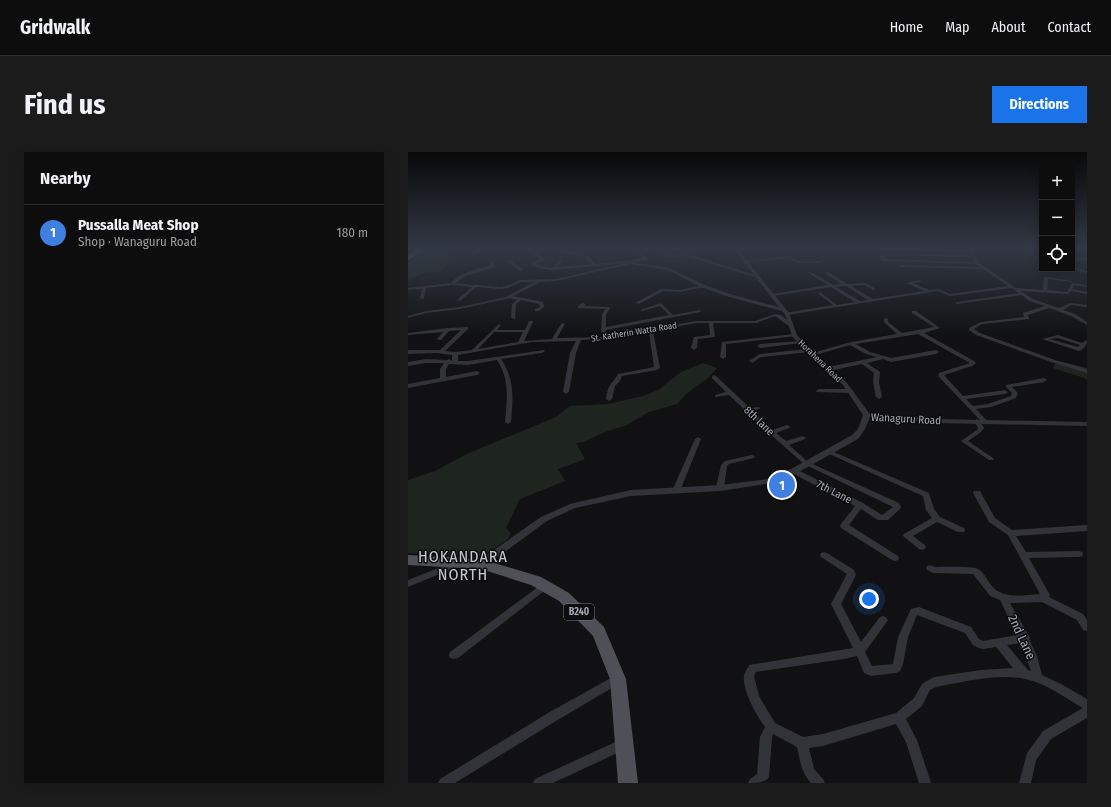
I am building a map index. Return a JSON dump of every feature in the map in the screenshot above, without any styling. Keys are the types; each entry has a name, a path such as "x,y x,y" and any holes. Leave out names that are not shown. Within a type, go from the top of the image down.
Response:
{"main road":[{"name":"B240","path":"408,560 481,564 536,581 564,596 599,632 618,679 628,783"}],"street":[{"path":"452,284 456,280 464,276"},
{"path":"408,289 452,284 500,288 507,287 520,281 556,280 570,276"},
{"path":"686,276 703,286 728,295 786,312 938,290 950,295 1014,288 1068,293 1073,284 1087,286"},
{"name":"Horahena Road","path":"756,276 786,312 794,335 810,353 850,391 867,415"},
{"path":"816,276 858,302"},
{"path":"834,276 871,300"},
{"path":"997,276 1036,303 1073,314 1087,324"},
{"path":"1045,290 1046,278 1071,281"},
{"path":"408,317 426,312 460,308 510,297 538,281"},
{"path":"920,281 908,283 930,292"},
{"path":"772,295 831,286 848,285 866,284 874,289"},
{"path":"460,300 476,285"},
{"path":"637,303 662,290 680,291 703,286"},
{"path":"422,298 424,288"},
{"path":"1070,290 1087,293"},
{"path":"820,294 835,305"},
{"path":"957,303 1023,294"},
{"path":"510,297 541,303 542,307 537,310"},
{"path":"512,318 514,304 520,299"},
{"path":"584,304 580,307 608,308 604,315 603,338"},
{"path":"642,310 661,304 674,316 685,323"},
{"path":"1059,310 1070,304 1087,306"},
{"path":"1048,307 1025,314 1027,318 981,323 971,329 978,334 1087,371"},
{"path":"603,328 700,311"},
{"path":"752,361 760,356 810,353 851,343 938,328 914,312"},
{"name":"St. Katherin Watta Road","path":"455,354 520,343 603,338 685,323 756,322 775,315 792,326"},
{"path":"886,320 886,322 900,334"},
{"path":"520,343 531,322"},
{"path":"694,348 696,338 713,336 711,323"},
{"path":"554,340 564,324"},
{"path":"474,350 499,325"},
{"path":"408,334 466,328 441,352"},
{"path":"439,338 448,329"},
{"path":"609,399 611,386 613,382 618,380 620,375 657,368 651,330"},
{"path":"493,331 526,331"},
{"path":"921,332 972,362 970,365 941,374 941,376 972,408 981,421 980,431 964,441 991,459"},
{"path":"723,357 724,343 794,335"},
{"path":"1058,336 1085,343 1079,349 1075,349 1044,339 1058,336"},
{"path":"566,392 573,353 579,340"},
{"path":"760,346 800,342"},
{"path":"851,343 868,353 891,360 936,352"},
{"path":"408,364 426,361 468,363 542,351"},
{"path":"408,352 441,352 455,354 452,362 444,366 442,372 443,379"},
{"path":"498,358 506,368 509,378 511,396 508,422"},
{"path":"828,369 883,358"},
{"path":"863,362 877,372 876,382 879,397"},
{"path":"408,386 477,373"},
{"name":"8th lane","path":"714,377 771,432 806,463 896,505 897,507 885,518 881,518 860,506"},
{"path":"972,408 989,406 1014,397 1014,393 1008,386 1044,380"},
{"path":"819,391 850,391"},
{"path":"962,398 1005,392"},
{"path":"717,396 730,393"},
{"path":"749,410 757,408"},
{"name":"Wanaguru Road","path":"481,564 544,519 573,506 631,493 720,488 769,481 794,471 855,437 861,429 867,415 936,421 1087,424"},
{"path":"771,432 787,427"},
{"path":"784,444 803,438"},
{"path":"676,490 698,439"},
{"path":"829,452 926,495 930,510 937,518 961,530"},
{"path":"720,488 724,464 727,462 752,458"},
{"name":"7th Lane","path":"794,471 860,506 844,526 895,558"},
{"path":"977,493 992,520 1011,532 1045,595 1043,598"},
{"path":"922,547 906,536 937,518"},
{"path":"1011,532 1087,528"},
{"path":"1023,555 1079,554"},
{"path":"824,555 851,572 852,575 836,604 868,670 871,671 896,668 903,637 914,612 918,611 968,630 976,642 983,645 1025,638"},
{"path":"408,584 458,563"},
{"path":"930,568 933,570 975,571 979,574 992,592 1003,598 1043,598 1080,617 1086,627"},
{"path":"454,655 545,586"},
{"name":"2nd Lane","path":"1003,598 1033,656 1038,678"},
{"path":"883,620 860,651 844,655 754,668 749,676 750,689 770,727 802,743 823,740 899,718 918,702 926,687 934,682 1004,673 1024,673 1038,678 1087,705"},
{"name":"2nd Lane","path":"998,642 1024,673"},
{"path":"444,783 536,728 572,704 618,679"},
{"path":"1025,783 1031,757 1047,735 1087,712"},
{"path":"899,718 911,740 925,783"},
{"path":"754,783 763,777 766,737 770,727"},
{"path":"539,783 625,743"},
{"path":"802,743 809,772 819,783"}],"shaded area":[{"path":"408,276 417,276 408,280"},
{"path":"1057,361 1087,368 1087,379 1053,368"},
{"path":"703,363 717,368 708,378 687,393 677,404 649,412 627,425 602,433 584,442 576,443 585,459 558,469 565,481 520,499 506,528 511,533 508,539 483,556 408,553 408,480 435,471 467,454 556,417 570,406 608,404 643,396 658,390 681,372"}],"place":[{"name":"Pussalla Meat Shop","path":"782,485"}],"district":[{"name":"HOKANDARA NORTH","path":"463,565"}]}
